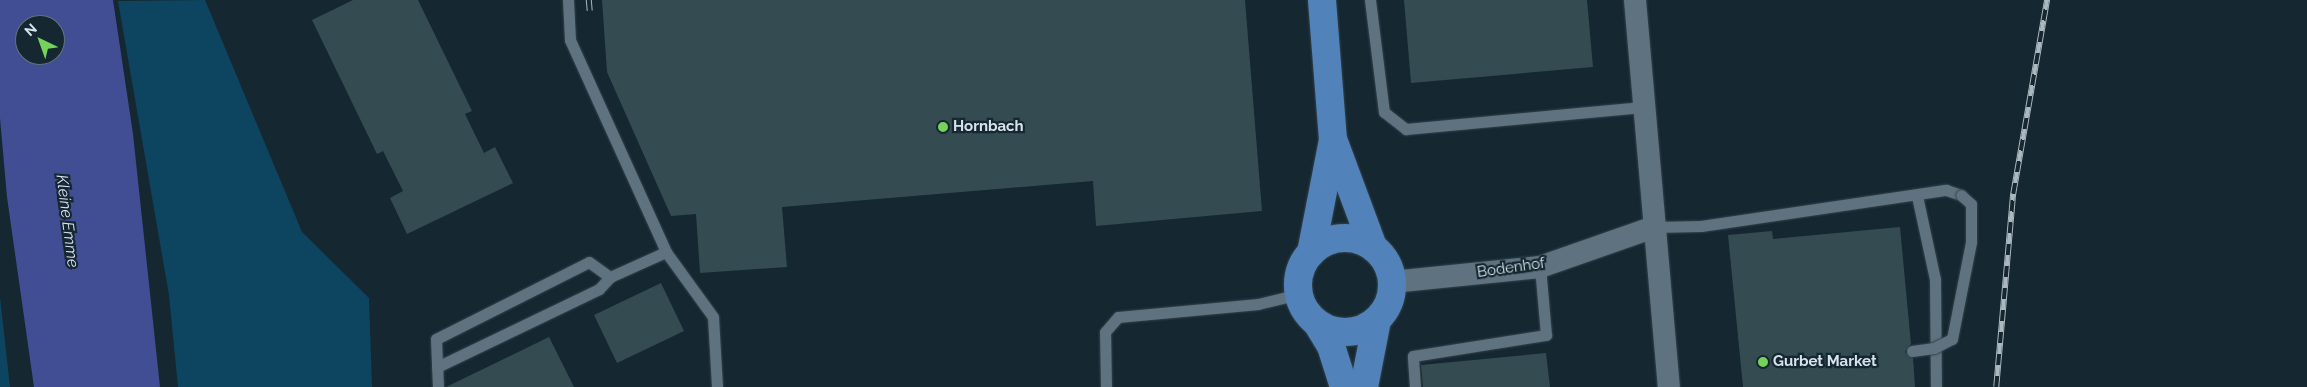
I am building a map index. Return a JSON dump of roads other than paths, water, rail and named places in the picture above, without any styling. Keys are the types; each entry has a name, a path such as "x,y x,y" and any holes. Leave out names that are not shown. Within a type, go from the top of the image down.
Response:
{"main road":[{"path":"1322,0 1333,140 1310,253 1299,278 1299,294 1304,307 1317,323 1331,346 1344,387"},
{"path":"1333,140 1373,247 1385,261 1392,282 1391,296 1377,320 1364,387"},
{"path":"1310,253 1327,242 1342,238 1356,239 1373,247"},
{"path":"1317,323 1338,332 1352,331 1377,320"}],"street":[{"path":"1635,0 1669,387"},
{"name":"Bodenhof","path":"1392,282 1540,267 1654,227"}],"lane":[{"path":"568,0 570,40 666,252 713,316 718,387"},
{"path":"1370,0 1384,112 1406,129 1645,107"},
{"path":"1654,227 1701,226 1917,196 1946,190 1961,195 1971,204 1971,242 1952,339 1934,348 1912,351"},
{"path":"1917,196 1935,280 1936,387"},
{"path":"438,367 599,289 610,277 666,252"},
{"path":"438,387 436,339 589,262 610,277"},
{"path":"1415,387 1413,356 1546,335 1540,267"},
{"path":"1106,387 1105,332 1118,318 1258,304 1299,294"}],"water":[{"name":"Kleine Emme","path":"0,0 113,0 133,134 160,387 34,387 7,197 0,118"}],"railway":[{"path":"589,0 590,11"},
{"path":"1996,387 2013,194 2047,0"}],"place":[{"name":"Hornbach","path":"943,127"},
{"name":"Gurbet Market","path":"1763,362"}]}
